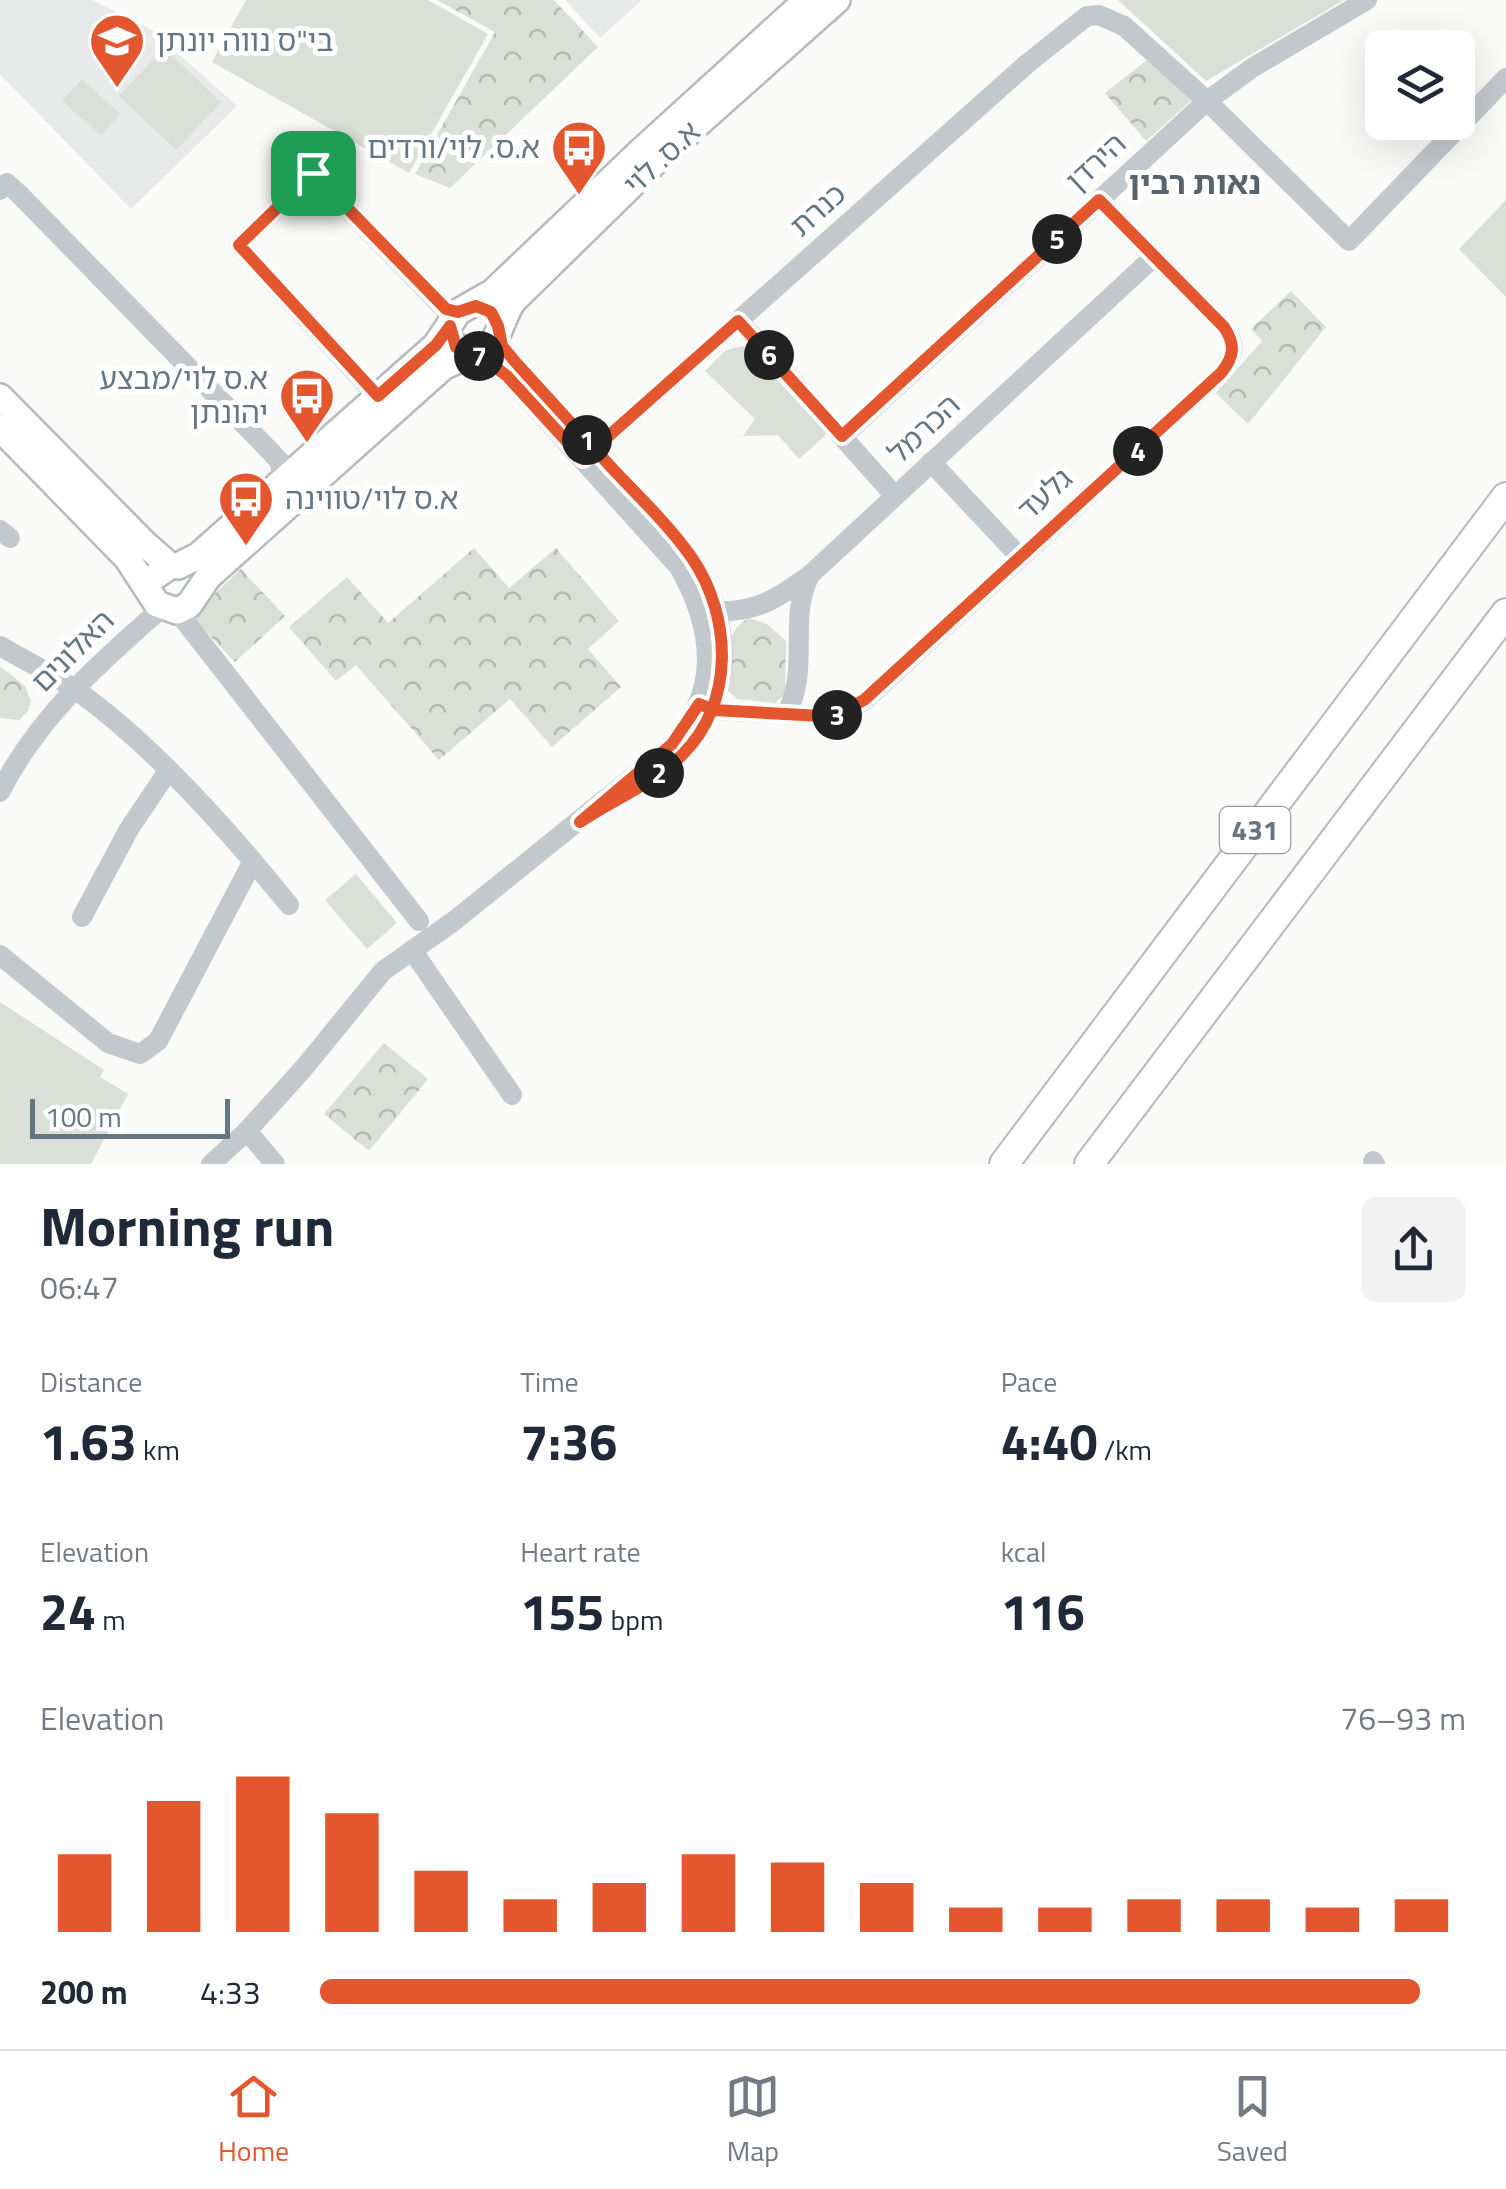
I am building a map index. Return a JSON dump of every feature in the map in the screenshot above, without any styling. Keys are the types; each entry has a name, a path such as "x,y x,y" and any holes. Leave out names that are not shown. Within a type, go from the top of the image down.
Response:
{"highway":[{"name":"431","path":"1004,1164 1506,496"},
{"name":"431","path":"1089,1164 1506,613"}],"main road":[{"name":"א.ס. לוי","path":"174,566 198,556 436,345 459,315 493,292 640,151 807,0"},
{"name":"א.ס. לוי","path":"498,330 514,300 655,162 837,0"},
{"path":"172,602 208,576 443,367 491,349 498,330 490,312 476,306 459,315 456,347 472,355"},
{"path":"0,397 145,544 190,573 172,602"},
{"path":"0,428 172,602"},
{"path":"172,602 153,579 174,566"}],"street":[{"name":"הירדן","path":"842,436 1207,101 1252,68 1367,0"},
{"name":"כנרת","path":"589,454 1028,63 1087,16 1099,15 1124,26 1207,101"},
{"path":"1207,101 1349,241 1506,78"},
{"path":"378,396 239,245 313,173 438,302 459,315"},
{"path":"4,186 272,452 280,462 282,482"},
{"name":"גלעד","path":"836,715 864,700 1221,373 1232,356 1232,337 1224,327 1099,200"},
{"name":"הכרמל","path":"716,611 761,608 811,574 1154,256"},
{"path":"738,321 896,496"},
{"path":"498,330 502,346 666,551 695,596 703,622 706,707"},
{"path":"211,1164 247,1132 383,971 454,922 672,744 706,707 722,673 716,611 692,558 507,376 472,355"},
{"path":"931,462 1020,557"},
{"path":"786,714 800,680 802,597 811,574"},
{"path":"172,602 419,921"},
{"name":"האלונים","path":"0,792 38,731 74,689 172,602"},
{"path":"761,608 783,618 800,640"},
{"path":"0,646 74,689 168,772 289,905"},
{"path":"800,680 812,702 836,715"},
{"path":"706,707 836,715"},
{"path":"82,917 129,829 168,772"},
{"path":"0,955 108,1043 140,1054 158,1041 253,861"},
{"path":"412,950 512,1095"},
{"path":"247,1132 275,1164"}],"shaded area":[{"name":"בי\"ס נווה יונתן","path":"0,0 92,0 151,29 237,106 131,209 0,74"},
{"path":"565,0 642,0 600,38"}],"green space":[{"path":"246,0 428,0 488,34 409,173 212,62"},
{"path":"437,0 554,0 598,47 450,188 415,174 495,32"},
{"path":"1118,0 1344,0 1206,81"},
{"path":"164,48 221,102 176,150 119,96"},
{"path":"1147,60 1192,100 1146,141 1105,93"},
{"path":"82,79 120,114 101,135 62,101"},
{"path":"1506,200 1506,297 1459,249"},
{"path":"1291,291 1326,327 1248,424 1216,393 1262,341 1251,329"},
{"path":"743,346 756,355 827,434 799,459 778,435 743,436 755,419 705,371 726,350"},
{"path":"474,548 509,588 556,548 619,621 588,649 621,687 552,747 510,699 439,760 356,665 336,681 289,627 347,577 388,623"},
{"path":"241,569 285,616 235,662 191,616"},
{"path":"749,618 767,624 786,641 785,694 775,703 737,699 728,691 730,640"},
{"path":"0,666 25,686 31,701 19,720 0,718"},
{"path":"356,874 397,923 367,949 325,900"},
{"path":"0,1002 104,1070 100,1077 128,1094 91,1164 0,1164"},
{"path":"384,1043 428,1079 369,1151 324,1114"}],"place":[{"name":"בי\"ס נווה יונתן","path":"117,90"},
{"name":"א.ס. לוי/ורדים","path":"579,197"},
{"name":"א.ס לוי/מבצע יהונתן","path":"307,445"},
{"name":"א.ס לוי/טווינה","path":"246,548"}],"district":[{"name":"נאות רבין","path":"1195,183"}],"route":[{"path":"313,173 239,245 378,396 436,345 450,326 456,347 486,360 507,376 583,459 594,449 738,321 842,436 1099,200 1224,327 1232,337 1232,356 1221,373 864,700 850,710 821,716 714,710 699,704 672,744 580,822 670,766 695,740 714,710 722,673 720,634 709,590 692,558 662,523 594,449 506,352 491,312 476,306 458,312 446,309 313,173"}]}
